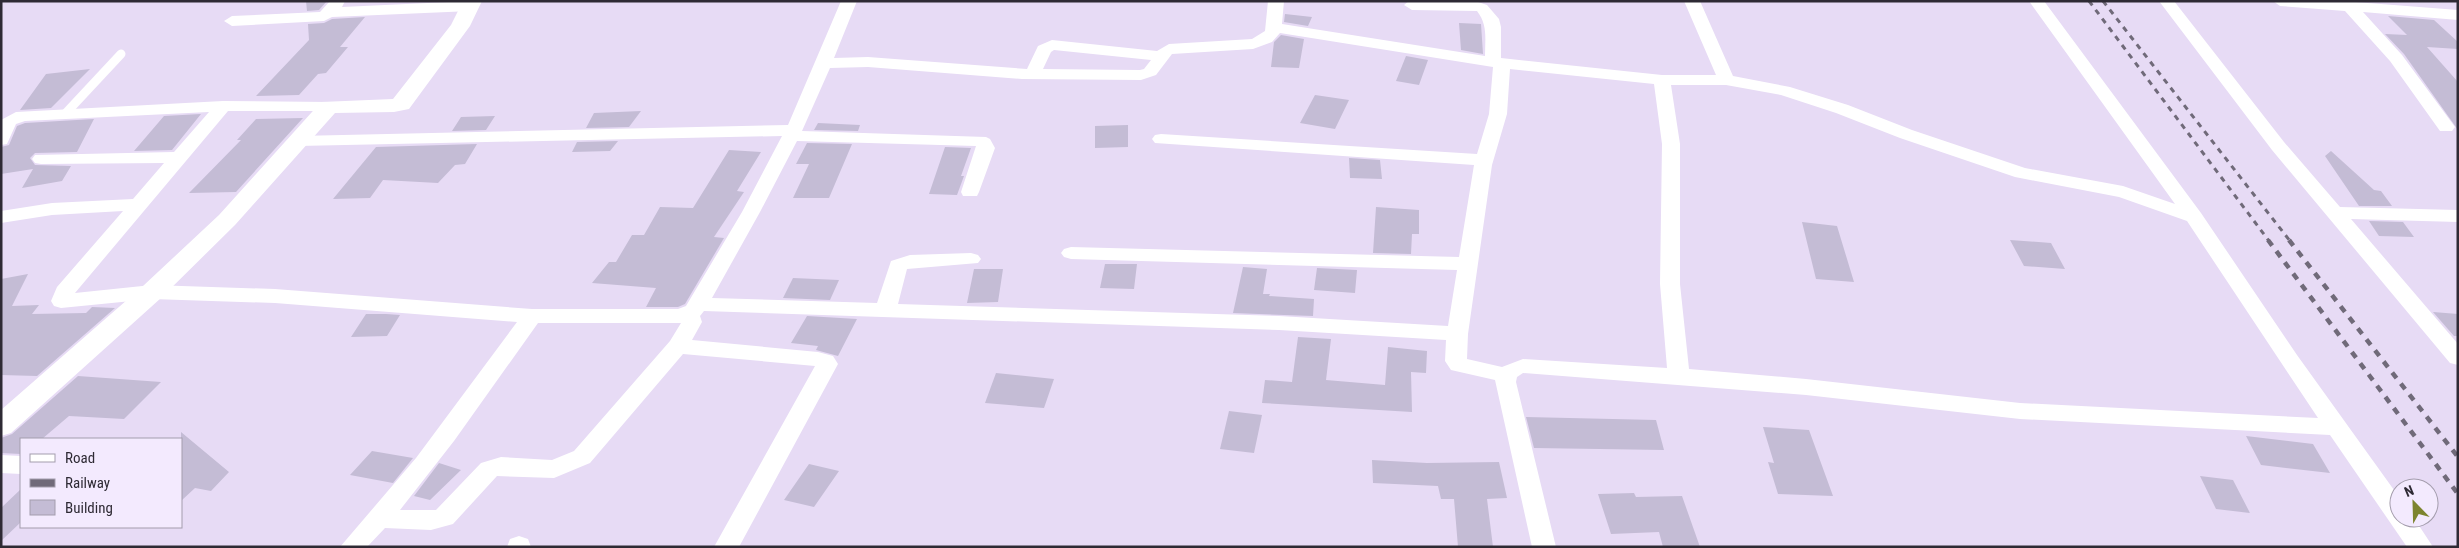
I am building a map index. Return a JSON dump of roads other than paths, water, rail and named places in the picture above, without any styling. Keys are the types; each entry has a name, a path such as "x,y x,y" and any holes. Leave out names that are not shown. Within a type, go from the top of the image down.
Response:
{"street":[{"path":"380,518 438,520 450,511 489,469 501,466 554,469 582,457 678,346 692,322 694,309 792,133 824,63 849,1"},
{"path":"824,63 868,62 1033,74 1141,75 1150,72 1165,51 1173,48 1264,42 1271,36 1274,27 1276,1"},
{"path":"1692,1 1726,80"},
{"path":"2036,1 2194,217 2336,427 2389,502"},
{"path":"2166,1 2220,74 2458,358"},
{"path":"2280,1 2458,15"},
{"path":"1,140 12,118 22,116 223,106 329,107 394,106 401,104 460,26 472,3 334,7 319,17 232,22"},
{"path":"1412,5 1472,6 1482,8 1491,19 1498,63 1498,114 1484,160 1457,334 1456,361 1458,365 1506,375"},
{"path":"2350,7 2396,58 2446,127"},
{"path":"1274,27 1498,63 1662,80 1726,80 1784,91 1842,109 1906,134 2021,173 2123,192 2194,217"},
{"path":"1033,74 1044,49 1052,45 1162,56"},
{"path":"1662,80 1671,144 1670,284 1679,376"},
{"path":"223,106 67,287 61,301 152,292 275,296 532,316 694,309 886,309 1279,323 1457,334"},
{"path":"1,426 152,292 228,220 329,107"},
{"path":"298,141 792,133 980,141 984,143 986,148 970,192"},
{"path":"1161,139 1484,160"},
{"path":"41,159 178,157"},
{"path":"1,217 52,209 138,204"},
{"path":"2335,213 2458,216"},
{"path":"1072,253 1469,264"},
{"path":"886,309 898,265 910,261 971,259"},
{"path":"352,547 380,518 434,451 532,316"},
{"path":"678,346 818,359 825,360 827,364 726,547"},
{"path":"1544,547 1505,382 1506,375 1512,368 1523,366 1806,386 2020,411 2336,427"},
{"path":"1,464 20,465"},
{"path":"2408,528 2421,547"}],"lane":[{"path":"64,114 121,54"}],"railway":[{"path":"2089,1 2269,241"},
{"path":"2103,1 2290,241"},
{"path":"2268,240 2458,494"},
{"path":"2289,240 2458,457"}]}
